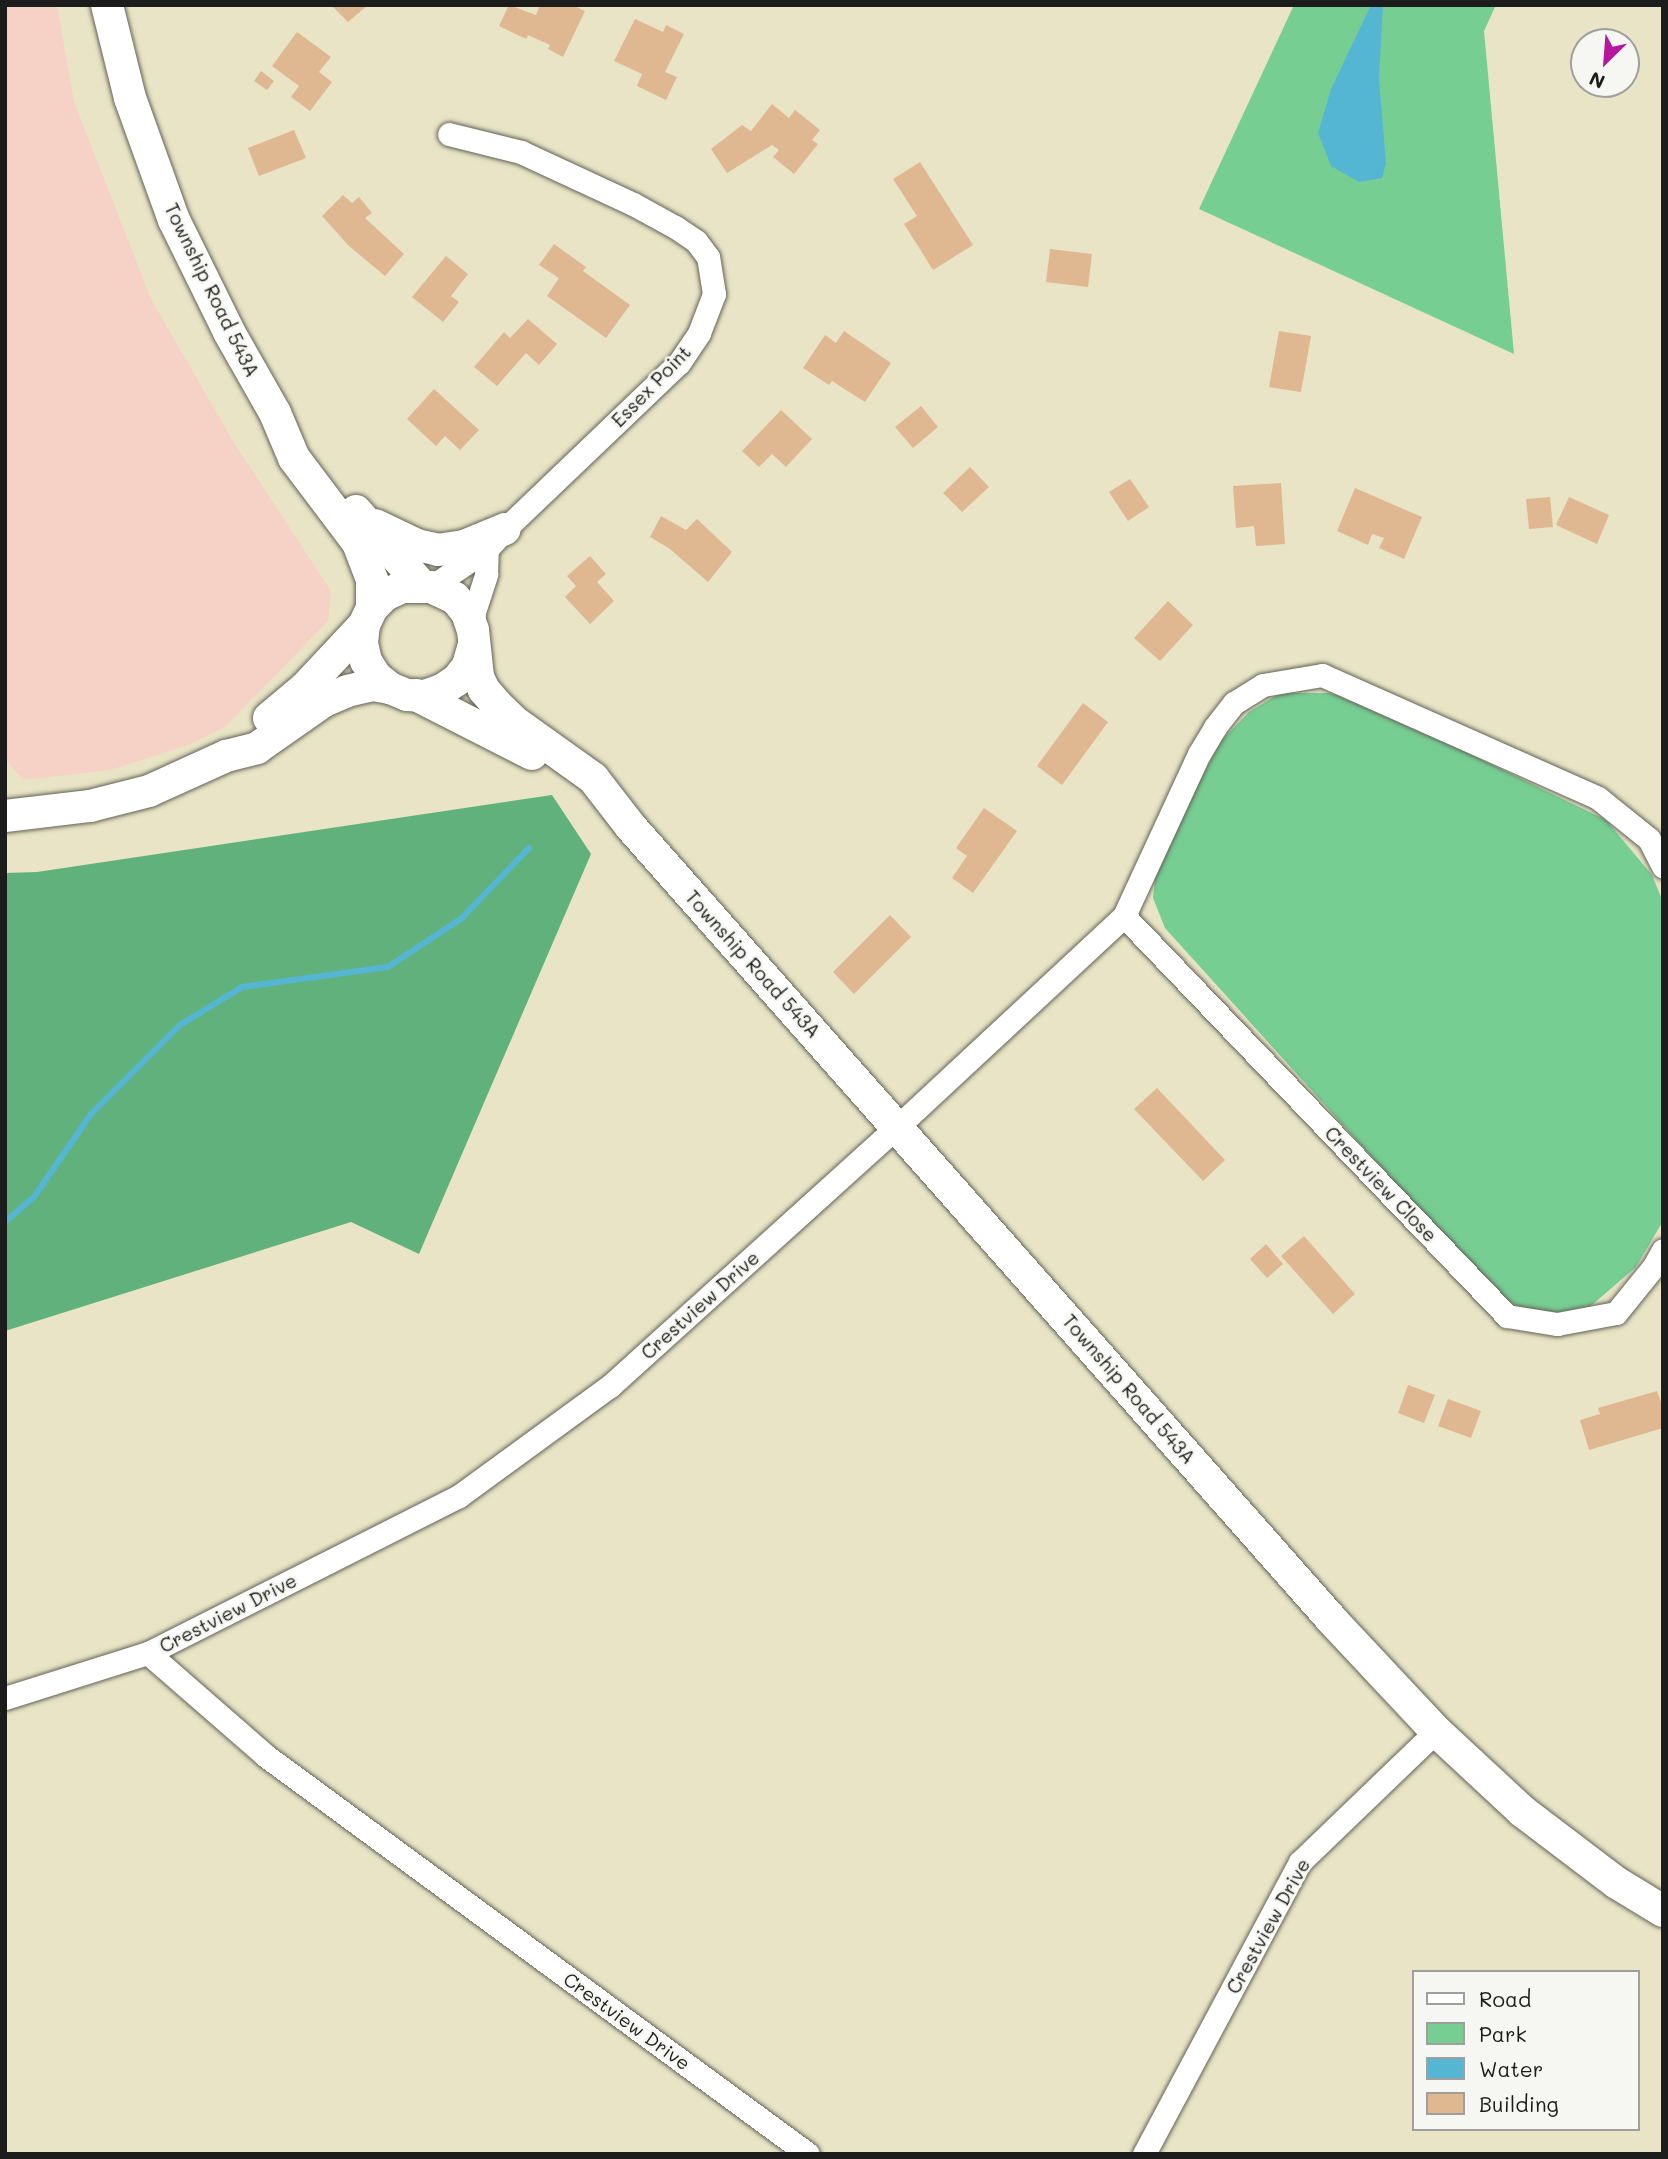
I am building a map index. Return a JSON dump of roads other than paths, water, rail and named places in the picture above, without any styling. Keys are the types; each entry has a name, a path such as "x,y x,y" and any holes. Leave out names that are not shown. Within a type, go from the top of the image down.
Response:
{"main road":[{"name":"Township Road 543A","path":"107,5 131,98 174,220 229,332 275,413 294,458 358,543 366,559 372,579 362,643 366,662 376,677 403,692 516,744 568,778 608,812 631,827"},
{"name":"Township Road 543A","path":"275,413 300,438 358,515 426,586 455,598 467,613 478,677 496,705 516,723 593,778 631,827 1332,1620 1436,1731 1522,1811 1617,1883 1663,1911"},
{"path":"358,515 391,534 438,550 496,539"},
{"path":"226,756 244,737 305,688 385,595 402,586 426,586"},
{"path":"5,816 90,806 149,792 226,756 257,748 324,701 347,691 373,685 403,692 442,691 457,680 468,666 473,639"}],"street":[{"name":"Essex Point","path":"426,586 496,539 679,363 699,333 714,293 708,257 696,241 633,204 521,152 449,134"},
{"path":"473,639 474,612 496,539"},
{"path":"897,1127 1124,916 1199,754 1234,703 1263,685 1322,675 1598,798 1648,839 1663,867"},
{"name":"Crestview Close","path":"1124,916 1507,1316 1558,1324 1616,1313 1654,1266 1663,1250"},
{"name":"Crestview Drive","path":"808,2154 265,1756 149,1653 459,1496 610,1386 897,1127"},
{"path":"5,1698 149,1653"},
{"name":"Crestview Drive","path":"1144,2154 1300,1862 1436,1731"}],"water":[{"path":"1371,5 1383,5 1379,79 1386,163 1382,178 1359,182 1331,166 1318,133 1331,89"}],"waterway":[{"path":"5,1222 34,1197 91,1114 180,1025 242,987 388,967 462,918 529,848"}]}
